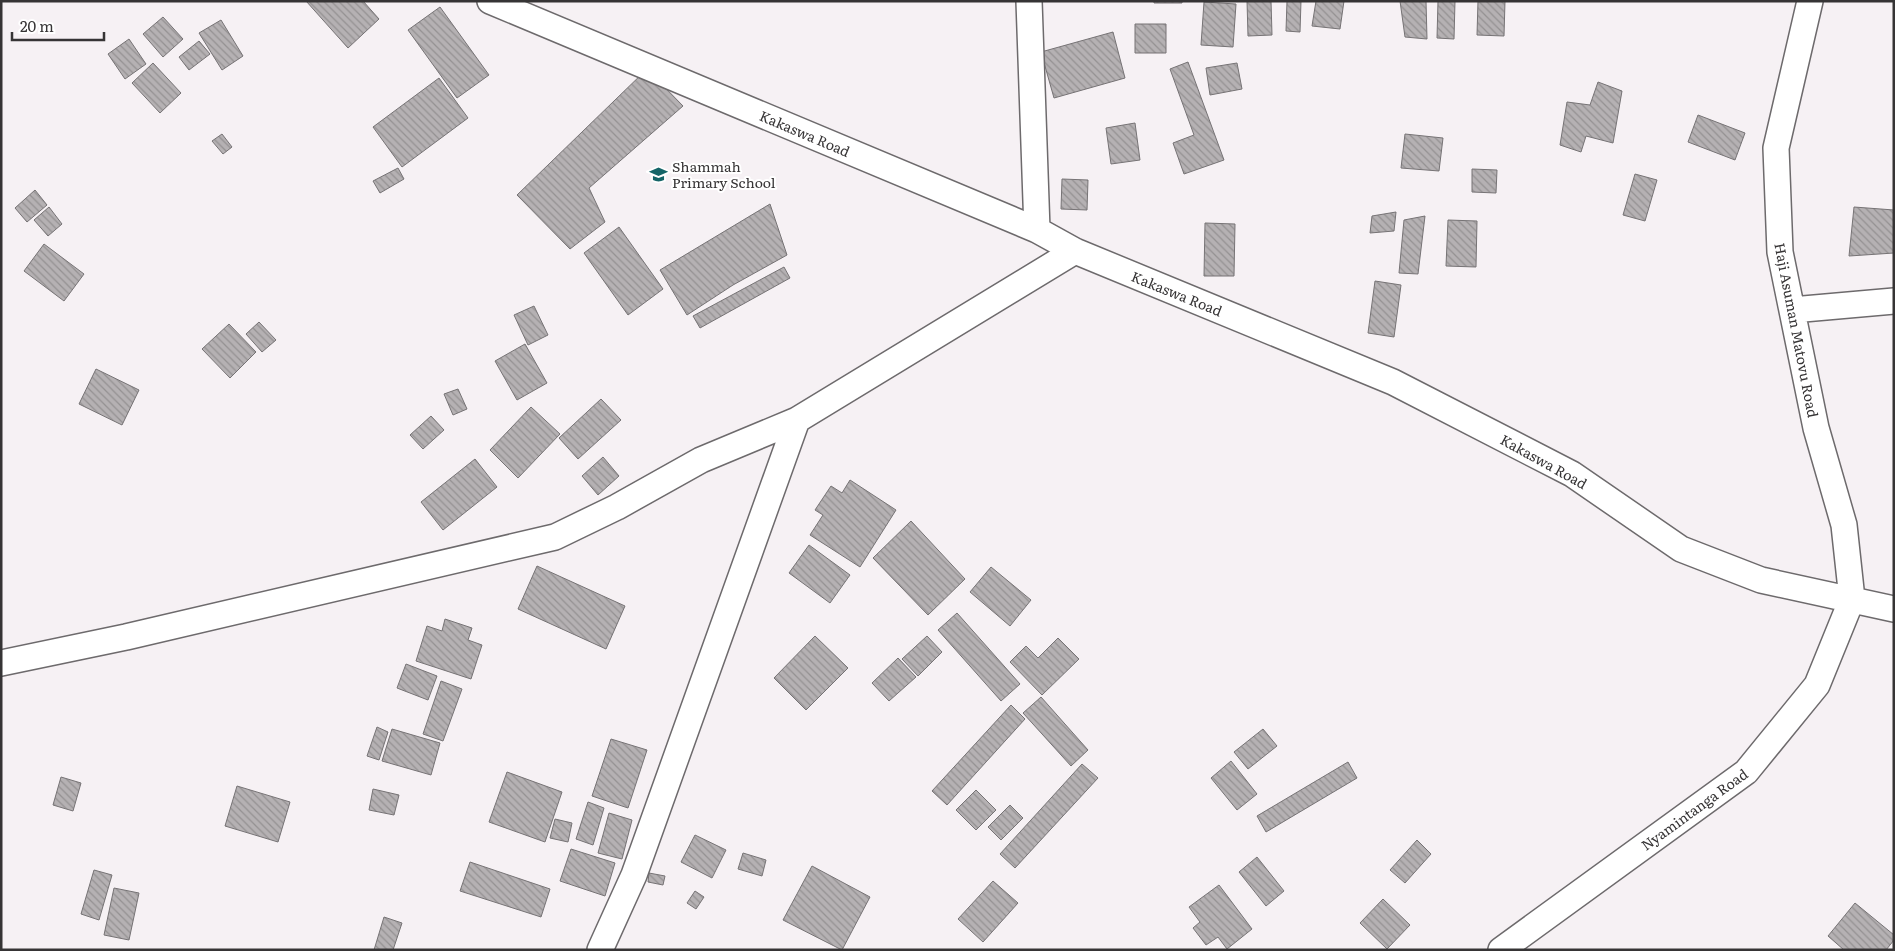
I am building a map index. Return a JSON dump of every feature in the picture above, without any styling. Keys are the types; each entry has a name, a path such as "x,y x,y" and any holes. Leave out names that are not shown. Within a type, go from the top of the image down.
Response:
{"street":[{"name":"Kakaswa Road","path":"490,1 1037,230 1075,251 1393,382 1572,474 1681,549 1761,580 1894,609"},
{"path":"1029,1 1037,230"},
{"name":"Haji Asuman Matovu Road","path":"1810,1 1776,148 1780,252 1816,428 1844,525 1852,599"},
{"path":"1,663 126,637 555,537 617,507 701,460 797,420 1075,251"},
{"path":"1792,310 1894,301"},
{"path":"600,950 634,875 726,623 797,420"},
{"name":"Nyamintanga Road","path":"1501,950 1746,772 1817,685 1852,599"}],"building":[{"path":"306,1 363,1 379,19 348,48"},
{"path":"1154,1 1182,1 1182,3 1154,3"},
{"path":"1247,1 1271,1 1272,35 1248,36"},
{"path":"1287,1 1301,1 1300,32 1286,31"},
{"path":"1316,1 1344,1 1340,29 1312,26"},
{"path":"1400,1 1426,1 1427,39 1405,37"},
{"path":"1438,1 1455,1 1454,39 1437,38"},
{"path":"1478,1 1505,1 1504,36 1477,35"},
{"path":"1204,2 1236,4 1233,47 1201,45"},
{"path":"440,7 489,75 457,98 408,30"},
{"path":"163,17 183,39 163,57 143,34"},
{"path":"221,20 243,56 222,70 199,33"},
{"path":"1135,24 1166,24 1166,53 1135,53"},
{"path":"1113,32 1125,78 1054,98 1041,52"},
{"path":"129,39 146,64 125,79 108,54"},
{"path":"199,41 210,54 189,70 179,57"},
{"path":"1188,62 1224,160 1184,174 1173,143 1194,135 1170,69"},
{"path":"153,63 181,93 160,113 132,83"},
{"path":"1237,63 1242,89 1210,95 1206,68"},
{"path":"647,69 683,106 589,188 605,222 570,249 517,195"},
{"path":"439,78 468,118 402,167 373,127"},
{"path":"1598,82 1622,91 1613,143 1586,136 1581,152 1560,145 1567,102 1590,105"},
{"path":"1698,115 1745,133 1735,160 1688,142"},
{"path":"1135,123 1140,160 1111,164 1106,128"},
{"path":"222,134 232,147 223,154 212,141"},
{"path":"1405,134 1443,138 1439,171 1401,168"},
{"path":"398,168 404,179 380,193 373,181"},
{"path":"1472,169 1497,170 1496,193 1472,192"},
{"path":"1635,174 1657,180 1645,221 1623,215"},
{"path":"1062,179 1088,180 1087,210 1061,209"},
{"path":"35,190 47,205 27,222 15,208"},
{"path":"770,204 787,255 733,285 687,315 660,270"},
{"path":"49,207 62,224 48,236 34,220"},
{"path":"1854,207 1894,210 1894,253 1849,256"},
{"path":"1396,212 1394,231 1370,233 1372,216"},
{"path":"1425,216 1418,274 1399,273 1404,220"},
{"path":"1448,220 1477,221 1476,267 1446,266"},
{"path":"1205,223 1235,224 1234,276 1204,276"},
{"path":"619,227 663,289 628,315 584,253"},
{"path":"44,244 84,274 64,301 24,271"},
{"path":"784,267 790,278 700,328 693,316"},
{"path":"1375,281 1401,285 1394,337 1368,333"},
{"path":"534,306 548,335 528,345 514,315"},
{"path":"259,322 276,340 262,352 246,334"},
{"path":"229,324 256,352 230,378 202,349"},
{"path":"525,344 547,383 517,400 495,361"},
{"path":"96,369 139,390 122,425 79,404"},
{"path":"458,389 467,409 453,415 444,394"},
{"path":"601,399 621,420 578,459 559,438"},
{"path":"531,407 560,434 518,478 490,450"},
{"path":"431,416 444,430 423,449 410,435"},
{"path":"603,457 619,476 598,495 582,476"},
{"path":"475,459 497,487 443,530 421,502"},
{"path":"850,480 896,510 860,567 810,535 823,515 815,510 831,486 842,493"},
{"path":"911,521 965,579 928,615 873,558"},
{"path":"809,545 850,575 830,603 789,573"},
{"path":"537,566 625,606 606,649 518,609"},
{"path":"991,567 1031,600 1010,626 970,592"},
{"path":"957,613 1020,684 1001,701 938,630"},
{"path":"445,619 472,628 468,640 482,645 471,679 416,661 427,626 442,631"},
{"path":"815,636 848,668 806,710 774,678"},
{"path":"927,636 942,652 918,676 902,659"},
{"path":"1058,638 1079,659 1042,695 1010,662 1026,646 1038,658"},
{"path":"898,658 916,677 889,701 872,683"},
{"path":"406,664 437,676 428,700 397,688"},
{"path":"441,681 462,689 443,741 423,734"},
{"path":"1041,697 1088,750 1071,766 1023,713"},
{"path":"1011,705 1025,719 947,805 932,791"},
{"path":"377,727 388,732 379,760 367,756"},
{"path":"392,729 440,743 431,775 382,761"},
{"path":"1263,729 1277,746 1248,769 1234,752"},
{"path":"611,739 647,750 628,808 592,796"},
{"path":"1231,761 1257,794 1237,810 1211,778"},
{"path":"1348,762 1357,778 1266,832 1257,816"},
{"path":"1082,764 1098,778 1015,868 1000,854"},
{"path":"507,772 562,792 545,842 489,822"},
{"path":"61,777 81,783 73,811 53,805"},
{"path":"237,786 290,802 278,842 225,826"},
{"path":"373,789 399,795 394,815 369,810"},
{"path":"976,790 996,810 976,830 956,810"},
{"path":"588,802 604,808 593,845 576,839"},
{"path":"1010,805 1023,818 1001,840 988,827"},
{"path":"609,813 632,820 622,859 598,853"},
{"path":"555,819 572,823 568,842 550,838"},
{"path":"695,835 726,850 712,878 681,862"},
{"path":"1417,840 1431,854 1405,883 1390,870"},
{"path":"571,849 615,863 605,896 560,881"},
{"path":"743,853 766,860 762,876 738,869"},
{"path":"1257,857 1284,891 1266,906 1239,872"},
{"path":"470,862 550,889 541,917 460,891"},
{"path":"812,866 870,897 842,950 783,920"},
{"path":"94,870 112,875 99,920 81,914"},
{"path":"649,873 665,876 663,885 648,882"},
{"path":"993,881 1018,903 983,942 958,919"},
{"path":"1219,885 1252,929 1227,949 1218,937 1206,945 1193,928 1200,922 1189,907"},
{"path":"114,888 139,893 129,940 104,935"},
{"path":"695,891 704,897 696,909 687,903"},
{"path":"1383,899 1410,925 1387,949 1360,923"},
{"path":"1855,903 1894,935 1894,940 1886,950 1844,950 1828,936"},
{"path":"384,917 402,923 393,950 374,950"}],"place":[{"name":"Shammah Primary School","path":"658,174"}]}
